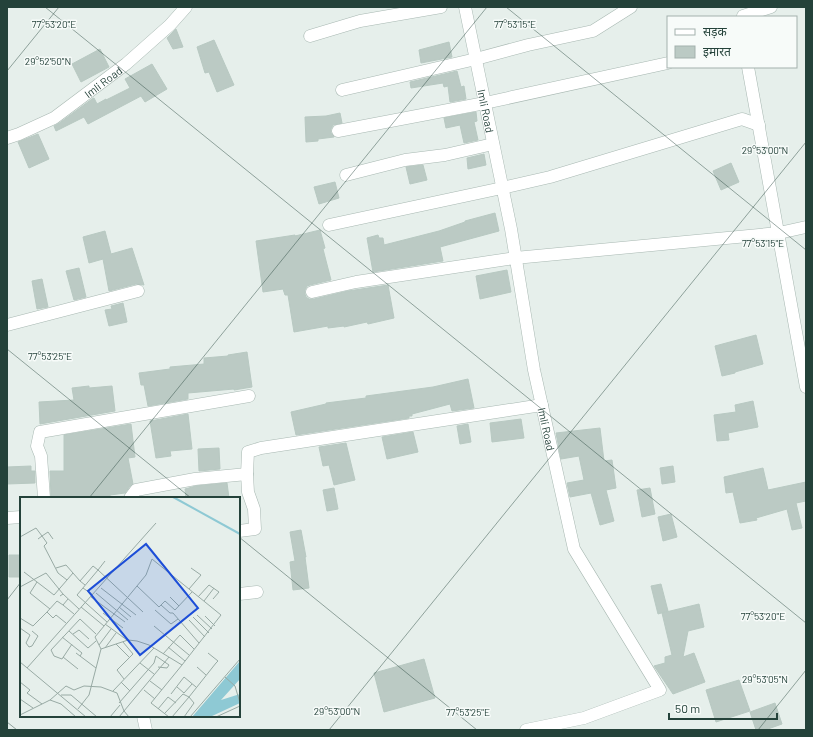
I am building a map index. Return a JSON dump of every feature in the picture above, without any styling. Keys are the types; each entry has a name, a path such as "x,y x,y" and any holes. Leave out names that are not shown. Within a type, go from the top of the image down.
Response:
{"street":[{"name":"Imli Road","path":"7,138 54,118 126,64 170,26 186,7"},
{"path":"310,36 360,21 441,7"},
{"name":"Imli Road","path":"466,7 516,258 534,370 574,549 660,690 584,718 526,730"},
{"path":"342,90 476,59 528,45 593,31 631,7"},
{"path":"743,13 771,7"},
{"path":"338,131 485,103 667,63"},
{"path":"748,68 806,387"},
{"path":"329,225 550,177 742,119 759,125"},
{"path":"346,176 405,160 445,155 493,144"},
{"path":"312,292 356,282 516,258 778,233 806,227"},
{"path":"7,325 138,291"},
{"path":"44,497 41,456 37,446 40,432 249,396"},
{"path":"240,531 255,529 254,509 248,492 246,474 248,452 261,448 542,405"},
{"path":"131,497 136,490 196,479 246,474"},
{"path":"7,518 20,517"},
{"path":"240,594 257,592"},
{"path":"143,717 146,730"}],"building":[{"path":"176,29 183,47 173,49 167,38"},
{"path":"214,40 234,85 217,92 209,72 205,73 197,47"},
{"path":"449,42 452,57 421,63 419,50"},
{"path":"100,49 109,67 81,82 72,64"},
{"path":"152,64 167,89 145,102 141,96 88,124 84,117 56,131 54,126 92,99 94,98 97,104 130,88 125,79"},
{"path":"457,71 461,87 464,86 466,99 450,102 448,86 444,87 443,83 411,88 410,82"},
{"path":"476,112 477,121 474,122 478,140 464,143 460,125 446,128 444,118"},
{"path":"340,113 342,123 333,125 331,129 331,133 334,137 306,142 305,117 326,116"},
{"path":"38,134 49,159 29,168 18,142"},
{"path":"484,154 486,165 468,169 467,158"},
{"path":"731,163 739,182 721,190 713,171"},
{"path":"423,165 427,180 410,184 406,167"},
{"path":"335,182 339,198 319,204 314,187"},
{"path":"495,213 499,231 440,247 443,261 373,272 367,238 378,235 379,238 383,238 384,245 439,231 465,221"},
{"path":"320,230 331,280 307,286 305,290 306,297 309,299 314,299 348,291 388,285 394,318 368,324 367,322 344,327 328,328 328,326 294,332 288,295 285,295 283,289 263,292 256,241 295,236"},
{"path":"105,231 111,254 132,248 144,285 136,284 109,291 103,259 89,263 83,237"},
{"path":"79,268 86,297 74,300 66,271"},
{"path":"507,270 511,292 480,299 476,276"},
{"path":"42,279 48,307 37,309 32,281"},
{"path":"123,303 127,322 109,326 105,310 112,309 111,306"},
{"path":"756,335 763,364 722,376 715,346"},
{"path":"247,352 252,387 234,390 188,393 188,399 148,406 144,385 141,385 139,373 170,369 170,367 204,364 204,358 228,356"},
{"path":"468,379 474,408 452,411 450,404 412,414 409,418 296,435 291,412 326,403 433,387"},
{"path":"89,386 89,388 112,386 115,411 40,424 39,402 74,400 72,388"},
{"path":"753,401 758,427 728,433 729,440 717,441 714,415 736,412 735,405"},
{"path":"188,414 192,449 170,451 171,456 156,458 150,421"},
{"path":"521,419 524,438 492,442 490,423"},
{"path":"131,424 135,457 128,458 133,484 125,493 110,495 110,497 51,497 50,471 64,471 64,435"},
{"path":"468,424 471,442 460,444 457,426"},
{"path":"600,428 604,461 612,460 616,488 606,490 614,521 600,525 591,493 570,497 567,483 584,480 579,456 561,459 556,433"},
{"path":"413,432 418,452 387,459 382,437"},
{"path":"346,443 355,480 334,485 329,465 323,466 319,447"},
{"path":"219,448 220,469 199,471 198,449"},
{"path":"31,466 31,471 35,471 35,483 7,484 7,467"},
{"path":"673,466 675,482 662,484 660,468"},
{"path":"763,468 768,490 806,482 806,501 796,503 802,528 792,530 787,509 756,518 757,520 740,523 733,492 726,493 724,477"},
{"path":"227,483 229,497 186,497 185,489 196,486"},
{"path":"334,488 338,509 327,511 323,490"},
{"path":"650,488 655,514 642,517 637,490"},
{"path":"671,514 677,537 663,541 658,517"},
{"path":"301,530 306,557 309,588 293,590 290,562 295,561 290,532"},
{"path":"9,555 20,555 20,577 9,577"},
{"path":"661,584 668,611 658,614 651,586"},
{"path":"699,604 704,627 688,631 683,657 694,653 705,682 673,694 654,666 665,663 665,657 672,655 662,613"},
{"path":"424,659 435,698 384,712 374,673"},
{"path":"739,680 750,711 716,722 706,690"},
{"path":"775,703 782,724 765,730 756,730 750,712"}]}
